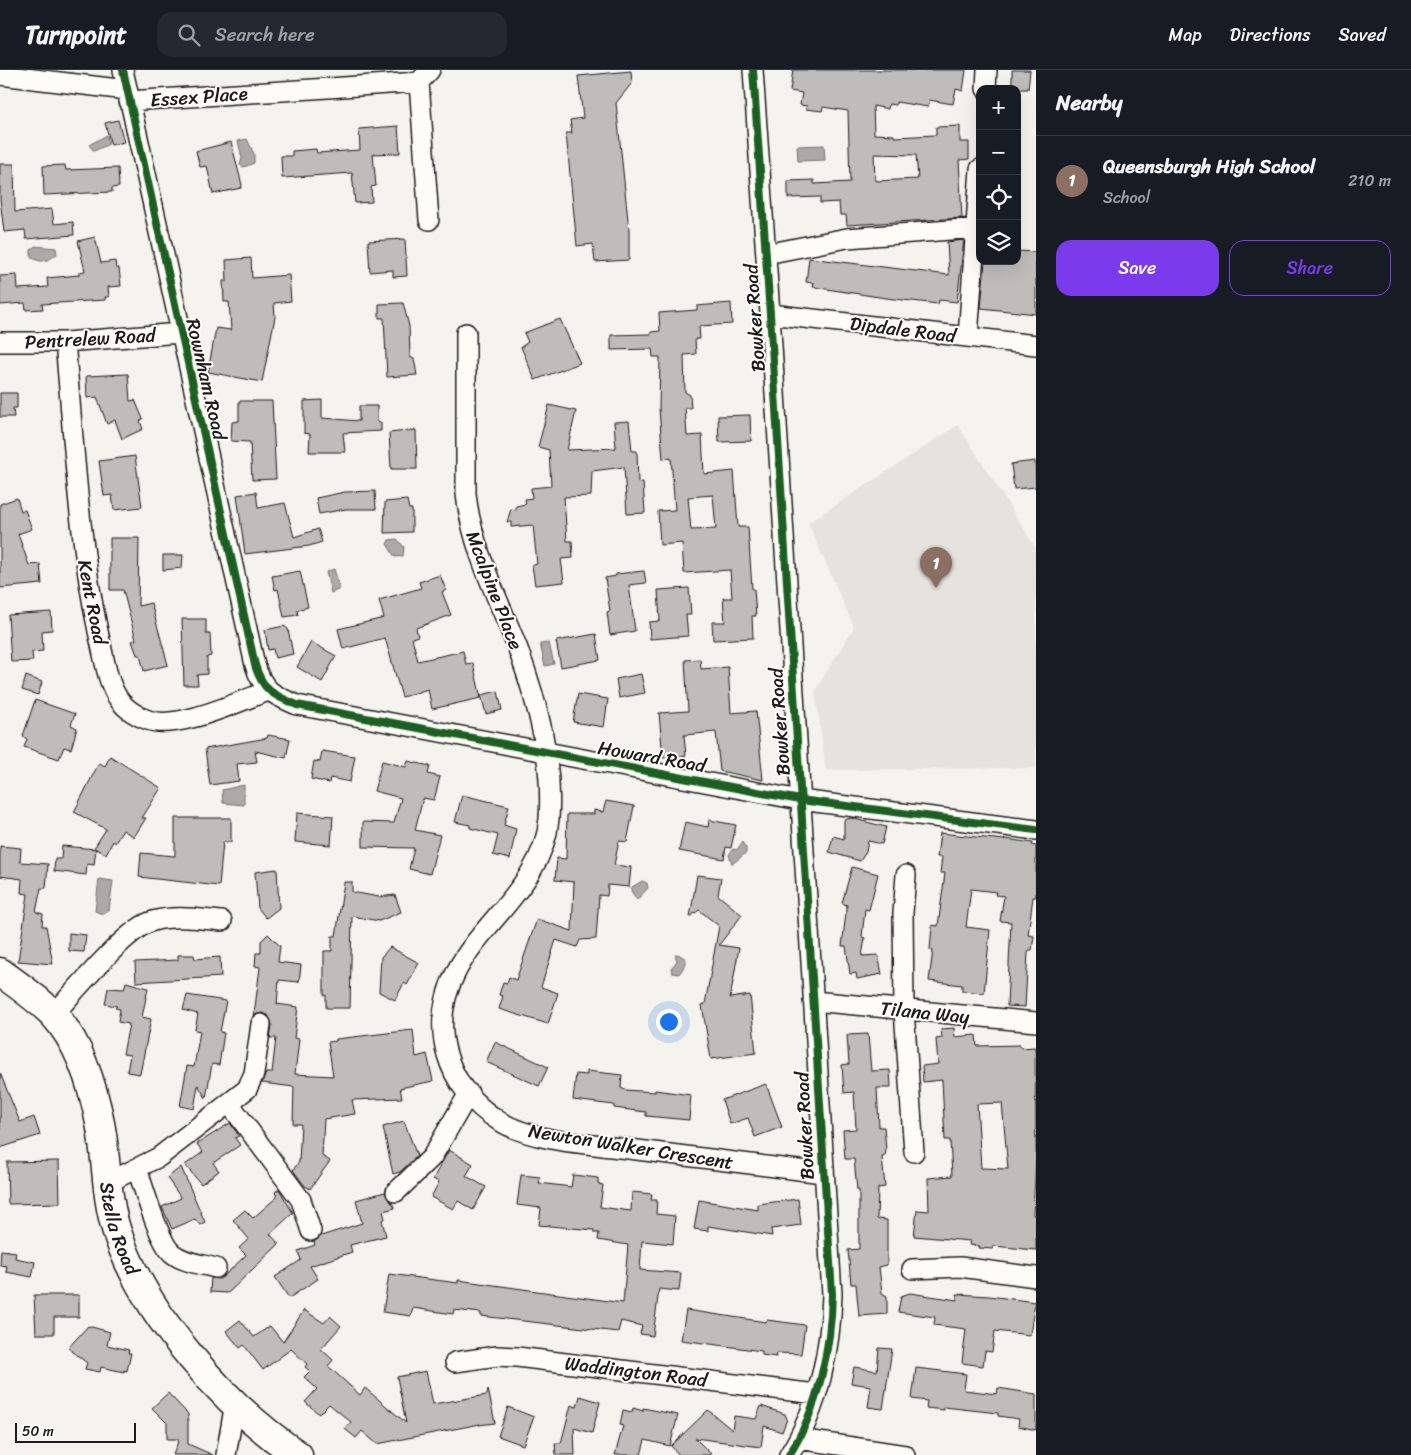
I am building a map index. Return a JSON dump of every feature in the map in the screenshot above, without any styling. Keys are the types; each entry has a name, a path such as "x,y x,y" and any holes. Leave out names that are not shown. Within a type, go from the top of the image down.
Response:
{"main road":[{"name":"Stella Road","path":"0,972 53,1015 71,1039 88,1081 101,1128 107,1183 117,1232 132,1270 142,1287 190,1355 234,1403 298,1455"}],"street":[{"name":"Rownham Road","path":"123,70 180,334 255,665 260,680 268,691"},
{"name":"Bowker Road","path":"753,70 770,314 831,1315 816,1394 799,1439 789,1455"},
{"path":"986,85 987,70"},
{"name":"Essex Place","path":"0,75 128,96 425,76"},
{"path":"425,76 429,220"},
{"path":"977,220 980,175"},
{"path":"766,254 847,238 976,228 968,337"},
{"name":"Dipdale Road","path":"770,314 1036,346"},
{"name":"Pentrelew Road","path":"0,342 65,342 180,334"},
{"name":"Mcalpine Place","path":"466,334 466,494 469,519 477,550 518,650 532,692 547,754"},
{"name":"Kent Road","path":"65,342 83,553 104,656 113,687 120,700 137,715 156,722 166,723 199,715 268,691"},
{"name":"Howard Road","path":"268,691 297,705 547,754 800,800 1036,830"},
{"name":"Newton Walker Crescent","path":"547,754 549,820 539,860 457,969 445,998 442,1024 449,1066 469,1093 500,1121 533,1135 823,1173"},
{"path":"906,875 903,896 904,1010 914,1152"},
{"path":"53,1015 123,941 150,921 167,919 222,921"},
{"name":"Tilana Way","path":"813,1001 1036,1022"},
{"path":"107,1183 159,1157 247,1089 251,1082 260,1024"},
{"path":"396,1192 432,1157 469,1093"},
{"path":"229,1103 300,1200 311,1231"},
{"path":"137,1168 155,1221 170,1252 185,1260 216,1268"},
{"path":"912,1269 960,1267 1036,1278"},
{"name":"Waddington Road","path":"455,1362 497,1356 518,1357 816,1394"},
{"path":"226,1455 234,1403"},
{"path":"799,1439 905,1455"}],"shaded area":[{"path":"107,135 109,144 94,151 89,145"},
{"path":"247,139 254,154 254,163 244,167 240,165 242,158 238,141"},
{"path":"824,145 825,160 798,161 797,146"},
{"path":"35,246 56,248 57,254 47,260 38,260 31,257 31,250"},
{"path":"958,425 1036,548 1036,768 826,770 815,691 854,627 808,523"},
{"path":"397,539 404,547 403,556 395,557 387,544 389,540"},
{"path":"334,569 340,589 331,593 326,572"},
{"path":"549,643 554,664 545,666 540,644"},
{"path":"244,785 244,805 223,803 222,790"},
{"path":"742,842 746,848 746,853 732,864 729,855 733,849 737,850"},
{"path":"99,879 113,881 109,910 102,914 95,911"},
{"path":"642,881 647,883 648,888 637,900 631,891 632,887"},
{"path":"678,954 686,959 686,964 679,974 672,973 671,968 677,961 675,955"}],"building":[{"path":"793,70 966,70 963,91 956,89 953,104 929,100 928,107 896,102 896,105 889,104 888,109 873,106 874,134 894,135 894,137 936,135 936,127 960,126 960,142 969,142 969,159 959,160 962,218 847,225 846,215 840,215 839,202 820,203 820,197 788,198 788,181 814,180 814,184 850,182 848,111 823,107 822,111 806,109 807,106 800,105 802,93 790,91","holes":["874,154 916,155 918,179 875,181"]},
{"path":"1012,70 1030,70 1028,89 1021,89 1021,85 1012,85"},
{"path":"631,71 632,83 616,103 629,230 629,260 595,262 593,244 577,246 566,133 572,133 570,120 583,118 578,76"},
{"path":"118,120 124,142 111,145 105,123"},
{"path":"398,126 400,153 373,154 376,186 371,187 372,202 355,203 352,173 282,178 281,156 292,156 292,151 316,149 317,153 360,150 359,129"},
{"path":"231,142 242,185 241,188 213,194 207,166 200,167 196,151"},
{"path":"0,164 14,164 15,212 52,209 54,224 73,222 74,235 26,239 25,230 4,232 0,199"},
{"path":"65,165 66,170 118,168 119,187 112,188 112,192 44,195 43,166"},
{"path":"95,237 101,263 115,261 116,268 119,268 121,286 108,287 109,297 105,297 105,300 42,304 43,309 26,310 25,303 0,305 0,276 17,275 18,289 48,287 47,278 79,275 79,272 85,271 78,241"},
{"path":"405,239 407,276 393,277 393,270 370,272 368,241"},
{"path":"964,240 957,302 939,300 938,304 886,298 813,287 814,283 806,282 809,258 949,275 947,242"},
{"path":"1021,251 1036,252 1036,314 981,308 985,265 1021,265"},
{"path":"251,258 252,278 289,275 291,301 274,303 275,317 262,382 208,372 216,328 231,330 229,302 224,302 223,281 227,281 226,260"},
{"path":"403,303 409,326 410,357 414,359 417,375 387,377 384,318 379,318 379,304"},
{"path":"731,303 732,324 699,326 700,339 695,339 696,354 684,355 685,392 690,395 691,408 685,408 687,436 702,435 704,474 734,471 738,527 748,527 752,589 754,589 756,616 752,616 753,638 713,640 712,622 725,622 723,598 732,598 730,570 684,573 682,543 660,545 658,511 675,510 671,458 663,459 659,409 660,357 653,357 652,349 611,350 611,335 651,334 651,332 660,331 659,313 697,310 697,306","holes":["713,495 716,529 691,530 688,497"]},
{"path":"560,319 580,363 535,380 521,347 528,342 524,333"},
{"path":"128,374 130,401 135,400 143,419 140,421 143,429 122,439 115,420 107,424 97,397 87,398 86,376"},
{"path":"0,393 17,393 17,408 13,408 14,417 0,417"},
{"path":"322,400 322,418 359,421 359,406 377,406 377,422 381,423 381,431 343,433 345,452 309,452 310,434 304,433 304,401"},
{"path":"239,401 272,401 276,479 252,480 250,442 231,441 232,422 239,421"},
{"path":"549,405 576,411 567,450 616,448 614,422 629,421 632,451 637,451 638,483 643,482 645,513 627,514 624,467 592,471 591,496 564,497 567,541 572,541 573,558 561,559 564,582 535,585 532,565 537,564 533,525 511,527 511,522 507,522 511,509 516,510 516,506 526,504 525,499 532,498 531,488 551,486 549,450 538,447"},
{"path":"750,415 751,441 719,442 718,416"},
{"path":"416,430 417,469 391,469 389,433"},
{"path":"135,456 142,507 114,510 112,495 104,496 99,461"},
{"path":"1035,461 1036,487 1014,489 1011,464"},
{"path":"375,491 376,509 346,509 319,514 316,498 345,492"},
{"path":"256,492 258,508 285,503 294,537 318,529 322,542 309,546 245,554 237,495"},
{"path":"17,498 21,511 25,510 32,529 18,534 29,565 40,564 42,584 0,588 0,504"},
{"path":"407,500 409,509 412,509 412,532 384,533 385,502"},
{"path":"110,538 139,538 138,606 151,603 168,665 144,671 140,655 137,655 132,641 136,640 123,590 110,590"},
{"path":"163,555 183,555 182,568 163,570"},
{"path":"300,571 308,607 297,610 298,615 284,617 278,589 275,590 272,576"},
{"path":"644,571 646,583 629,585 635,631 610,635 607,612 610,611 605,578 616,576 616,574"},
{"path":"440,575 446,590 442,592 451,615 416,628 418,636 412,638 418,661 463,651 466,664 473,663 481,698 432,709 428,689 402,697 385,638 343,649 338,629 384,618 379,600 421,588 419,582"},
{"path":"689,588 691,615 686,615 688,636 650,639 649,622 660,621 658,590"},
{"path":"51,612 52,630 42,631 43,651 32,652 33,661 11,662 8,615"},
{"path":"182,619 206,619 206,634 210,634 211,656 207,657 207,674 197,675 198,685 184,685"},
{"path":"284,626 288,629 293,654 275,658 273,649 268,650 265,630"},
{"path":"596,634 600,660 561,667 556,641"},
{"path":"311,642 336,656 322,682 297,667"},
{"path":"700,659 701,669 728,667 731,713 756,711 763,780 720,771 716,732 684,735 686,756 663,758 659,713 688,711 685,660"},
{"path":"641,674 645,693 619,698 616,679"},
{"path":"26,676 42,682 38,695 22,690"},
{"path":"498,691 502,710 486,714 481,695"},
{"path":"578,694 608,699 604,727 573,722"},
{"path":"35,700 75,714 71,725 77,728 71,749 64,747 59,759 24,747 27,739 23,736"},
{"path":"268,735 290,739 286,758 255,751 257,762 237,764 239,781 210,785 205,749 267,738"},
{"path":"322,751 355,756 350,782 330,778 329,783 311,779 314,761 320,762"},
{"path":"110,756 161,788 142,818 146,818 134,837 123,830 115,843 113,841 106,854 94,848 106,829 74,812 99,763 105,766"},
{"path":"382,761 406,767 408,761 430,766 428,774 440,777 434,800 423,798 415,830 440,835 430,874 409,869 414,848 363,847 363,822 394,823 401,798 374,791"},
{"path":"462,795 509,806 504,825 516,829 510,859 493,855 498,835 455,822"},
{"path":"606,801 634,806 627,842 619,841 614,865 631,867 629,887 608,885 607,896 599,895 596,939 580,940 577,947 556,940 541,987 558,993 548,1024 499,1009 503,996 499,995 503,982 507,983 509,977 516,980 537,919 572,931 574,882 555,880 557,858 566,859 567,814 594,814 594,810 603,812"},
{"path":"297,813 333,816 331,845 295,842"},
{"path":"175,818 231,818 231,842 223,842 219,886 139,877 141,853 175,856"},
{"path":"851,818 886,827 882,844 868,841 866,852 860,861 829,852 833,836 844,839 844,820"},
{"path":"709,820 736,825 731,848 726,847 724,859 679,851 685,822 708,827"},
{"path":"940,833 1005,839 1033,843 1032,845 1036,846 1036,897 1033,897 1028,935 1034,936 1032,950 1029,950 1028,953 1025,1007 1007,1006 1011,922 1000,921 1004,896 995,895 996,892 971,889 966,927 990,930 984,993 962,991 962,985 929,981 933,950 930,950 932,925 938,926 945,873 940,873 942,857 937,857"},
{"path":"0,846 21,848 20,862 48,864 46,888 41,888 36,912 43,914 42,926 46,926 53,964 18,961 28,894 21,893 22,879 0,876"},
{"path":"62,846 96,849 94,865 87,864 86,875 54,871 55,859 61,859"},
{"path":"852,867 878,874 869,910 865,909 862,937 865,938 862,956 878,955 882,974 857,979 856,973 850,974 846,946 842,946 847,905 842,903"},
{"path":"277,869 279,908 266,918 258,908 255,872"},
{"path":"697,875 721,878 718,895 742,915 719,945 739,948 730,998 750,995 756,1053 711,1059 702,1005 705,1004 719,926 699,910 690,917"},
{"path":"344,882 352,882 352,892 379,897 395,895 401,912 379,921 352,916 350,1008 326,1008 326,995 324,995 324,951 332,951 332,936 336,936"},
{"path":"69,933 86,935 84,952 69,951"},
{"path":"268,934 280,946 278,962 301,965 299,982 279,980 277,1004 298,1007 294,1038 299,1039 295,1074 333,1076 328,1042 336,1041 336,1039 413,1030 416,1057 427,1054 433,1081 400,1088 402,1098 352,1100 355,1114 324,1119 322,1156 330,1161 310,1189 304,1185 293,1170 299,1162 301,1124 293,1124 294,1087 262,1083 266,1073 272,1073 276,1038 270,1038 272,1025 268,1015 262,1013 254,1015 260,967 255,966 256,953 261,953 261,941"},
{"path":"390,947 419,963 407,985 404,983 395,1000 379,992 381,957"},
{"path":"178,955 194,955 195,959 220,957 221,977 136,982 135,962 178,960"},
{"path":"126,982 148,988 142,1017 151,1019 140,1074 127,1072 130,1055 123,1054 129,1024 118,1022 120,1009 115,1008 117,1006 105,1004 108,988 124,989"},
{"path":"187,995 226,1001 220,1032 224,1033 219,1065 212,1064 206,1098 198,1085 194,1109 180,1106 187,1066 194,1067 200,1031 195,1030 198,1014 183,1010"},
{"path":"954,1028 955,1037 976,1035 977,1046 1020,1045 1021,1048 1035,1047 1036,1156 1033,1215 1036,1216 1036,1250 993,1246 993,1249 979,1248 980,1246 969,1245 970,1241 914,1236 917,1210 929,1211 928,1178 952,1176 950,1140 945,1140 942,1080 923,1082 922,1066 938,1064 936,1039 942,1038 941,1029","holes":["1002,1103 1008,1169 981,1168 977,1104"]},
{"path":"868,1034 871,1071 890,1070 891,1088 877,1088 879,1127 884,1127 886,1150 885,1156 882,1157 885,1187 878,1188 877,1219 887,1220 887,1265 879,1267 882,1293 887,1296 887,1314 859,1316 856,1284 851,1284 848,1250 859,1249 859,1190 857,1190 854,1159 845,1159 843,1130 856,1129 854,1092 844,1093 842,1065 849,1064 847,1035"},
{"path":"495,1042 548,1067 539,1086 486,1062"},
{"path":"587,1071 622,1075 621,1088 625,1090 655,1092 655,1090 691,1095 689,1120 646,1116 646,1112 614,1108 614,1105 573,1100 576,1074 587,1075"},
{"path":"0,1073 20,1122 34,1117 40,1135 0,1148"},
{"path":"766,1084 782,1127 755,1137 748,1118 730,1124 722,1100"},
{"path":"404,1121 417,1156 400,1172 393,1174 383,1127"},
{"path":"230,1123 239,1136 235,1138 240,1145 213,1163 219,1171 201,1184 185,1165 203,1152 197,1144"},
{"path":"449,1150 473,1164 466,1176 486,1187 473,1210 458,1201 453,1209 431,1197 439,1182 433,1179"},
{"path":"59,1161 60,1203 8,1204 7,1162"},
{"path":"181,1167 205,1222 200,1225 195,1219 172,1229 162,1207 181,1198 167,1178"},
{"path":"521,1175 540,1177 539,1183 571,1187 573,1175 598,1178 598,1184 603,1185 600,1207 631,1211 632,1192 652,1194 651,1200 657,1200 656,1214 675,1216 673,1244 642,1241 640,1270 681,1273 679,1291 659,1289 653,1336 640,1334 642,1326 621,1321 618,1332 481,1316 481,1313 454,1310 453,1314 413,1308 411,1316 383,1312 389,1274 458,1283 458,1280 623,1303 628,1245 598,1240 599,1233 594,1233 594,1230 539,1225 541,1208 517,1205"},
{"path":"279,1189 293,1213 270,1234 279,1244 228,1293 210,1292 211,1278 219,1279 224,1276 246,1255 239,1248 249,1239 233,1220 245,1210 253,1218 277,1197 275,1192"},
{"path":"385,1192 395,1208 383,1211 385,1219 382,1220 386,1236 350,1245 352,1252 310,1266 318,1279 289,1298 275,1277 301,1260 298,1251 315,1245 314,1242 321,1236 362,1223 356,1200"},
{"path":"798,1199 801,1225 771,1229 772,1236 708,1226 708,1231 694,1229 699,1200 758,1210 758,1204"},
{"path":"1,1250 16,1252 15,1258 35,1262 32,1277 6,1272 7,1266 0,1265"},
{"path":"910,1293 957,1300 957,1294 1035,1302 1030,1335 995,1331 992,1352 985,1351 983,1366 962,1363 966,1329 934,1325 935,1317 898,1312 901,1296"},
{"path":"34,1295 79,1295 79,1317 54,1317 54,1334 36,1334"},
{"path":"304,1310 324,1323 330,1316 341,1326 321,1349 333,1360 328,1366 360,1395 365,1388 406,1423 397,1377 426,1371 433,1404 487,1395 488,1389 495,1423 480,1424 377,1444 362,1431 356,1438 345,1429 351,1422 329,1404 319,1414 305,1402 317,1389 304,1377 310,1371 305,1367 307,1364 291,1349 263,1370 244,1345 240,1348 226,1331 240,1320 254,1337 270,1326 283,1342"},
{"path":"686,1310 766,1322 767,1320 805,1325 801,1354 777,1353 776,1357 762,1355 762,1351 681,1340"},
{"path":"88,1326 110,1332 107,1345 129,1350 128,1353 131,1353 127,1371 101,1367 100,1372 85,1369 87,1363 68,1348"},
{"path":"879,1348 892,1349 883,1409 868,1407 871,1386 851,1383 854,1367 877,1371"},
{"path":"916,1368 966,1374 964,1390 997,1394 998,1388 1036,1394 1036,1430 1018,1426 1019,1419 998,1416 998,1413 944,1407 944,1410 926,1408 927,1401 912,1399"},
{"path":"168,1393 188,1414 188,1444 213,1455 173,1455 179,1439 167,1439 167,1423 152,1408"},
{"path":"580,1396 600,1402 592,1433 574,1428 575,1455 556,1455 555,1443 561,1443 571,1405 577,1407"},
{"path":"761,1406 785,1414 787,1419 782,1432 764,1426 761,1447 695,1438 712,1455 679,1455 671,1446 708,1410 732,1430 734,1416 756,1419"},
{"path":"508,1407 534,1417 523,1445 498,1436"},
{"path":"633,1408 643,1411 643,1408 678,1415 670,1446 645,1440 641,1455 615,1455 623,1426 620,1425 623,1410 632,1412"}],"cycle path":[{"path":"123,70 255,665 262,681 270,691 297,705 800,800 1036,830"},
{"path":"753,70 832,1294 829,1336 821,1378 808,1418 789,1455"}],"place":[{"name":"Queensburgh High School","path":"936,588"}]}
